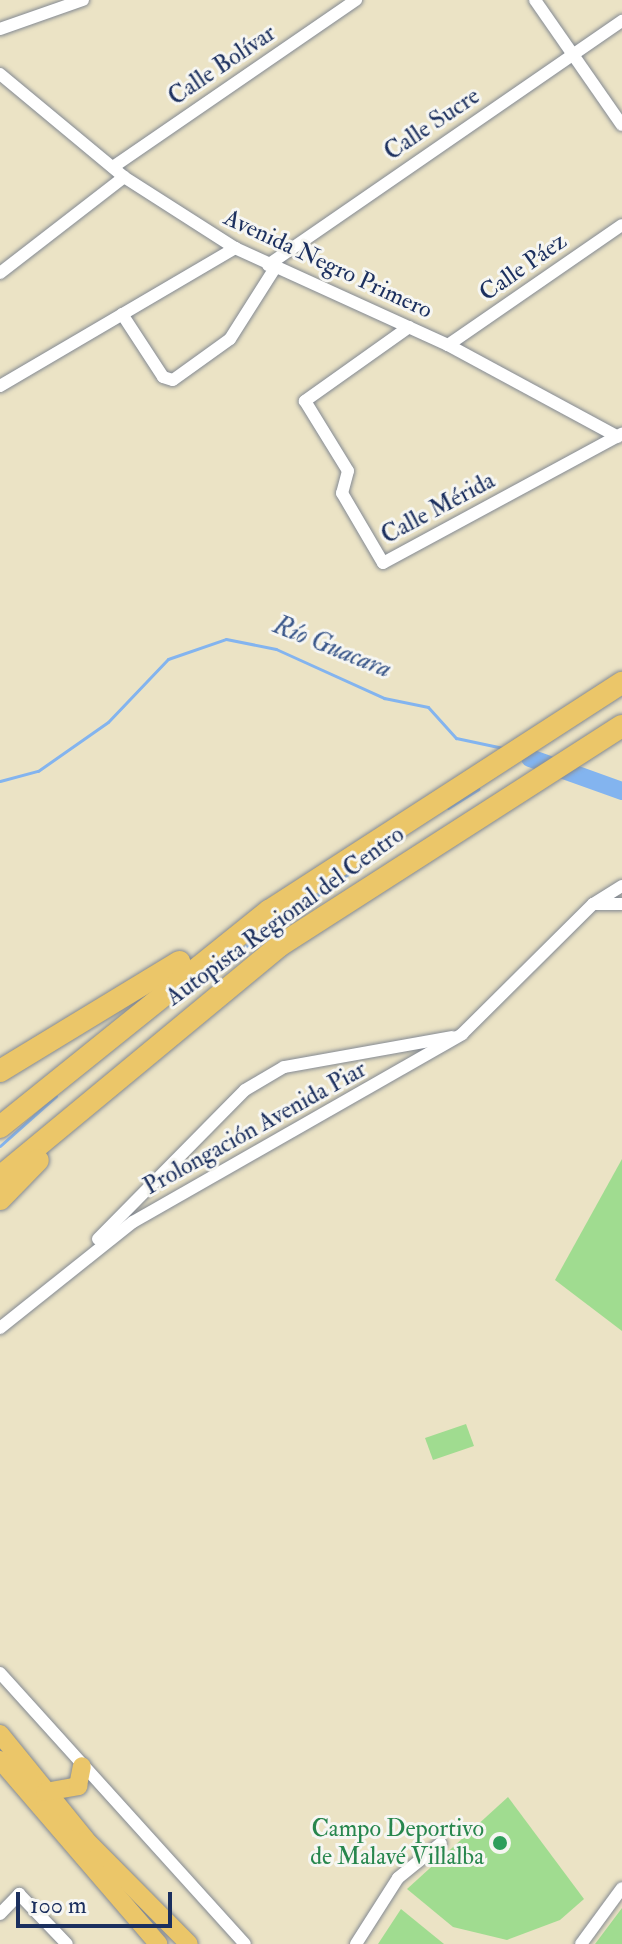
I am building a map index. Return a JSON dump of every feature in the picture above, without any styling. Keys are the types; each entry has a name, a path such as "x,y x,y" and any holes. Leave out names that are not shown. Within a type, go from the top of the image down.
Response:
{"highway":[{"name":"Autopista Regional del Centro","path":"0,1127 169,986 372,840 622,683"},
{"name":"Autopista Regional del Centro","path":"0,1177 193,1012 476,814 614,730"},
{"path":"0,1071 206,945 330,858 372,840"},
{"path":"0,1199 193,1012"}],"main road":[{"path":"0,1734 45,1792 189,1944"},
{"path":"0,1760 158,1944"},
{"path":"45,1792 78,1786 82,1766"}],"street":[{"path":"0,29 83,0"},
{"name":"Calle Bolívar","path":"113,167 356,0"},
{"path":"535,0 622,125"},
{"name":"Calle Sucre","path":"272,266 622,21"},
{"name":"Avenida Negro Primero","path":"0,74 37,112 124,177 235,248 448,345 620,436"},
{"path":"0,273 124,177"},
{"name":"Calle Páez","path":"448,345 622,225"},
{"path":"0,386 235,248"},
{"path":"122,314 163,377 173,380 230,339 272,266"},
{"name":"Calle Mérida","path":"409,327 305,401 348,471 342,493 383,563 620,436"},
{"name":"Prolongación Avenida Piar","path":"77,1260 455,1036 593,904 622,886"},
{"path":"593,904 622,904"},
{"name":"Prolongación Avenida Piar","path":"0,1328 77,1260 245,1090 284,1067 337,1053 455,1036"},
{"path":"0,1673 245,1944"},
{"path":"356,1944 398,1878 441,1843"},
{"path":"581,1944 622,1888"},
{"path":"0,1914 19,1894 67,1944"}],"green space":[{"path":"622,1159 622,1331 555,1280"},
{"path":"466,1424 474,1446 433,1460 425,1438"},
{"name":"Campo Deportivo de Malavé Villalba","path":"508,1797 584,1899 560,1920 507,1940 453,1927 407,1889"},
{"path":"622,1908 622,1944 595,1944"},
{"path":"401,1909 444,1944 378,1944"}],"waterway":[{"name":"Río Guacara","path":"0,781 38,771 108,722 168,659 226,639 276,649 384,698 428,707 456,738 503,748"},
{"name":"Río Guacara","path":"530,758 622,791"},
{"path":"448,808 479,789"},
{"path":"211,971 358,867"},
{"path":"0,1146 56,1096"}],"place":[{"name":"Campo Deportivo de Malavé Villalba","path":"500,1843"}]}
